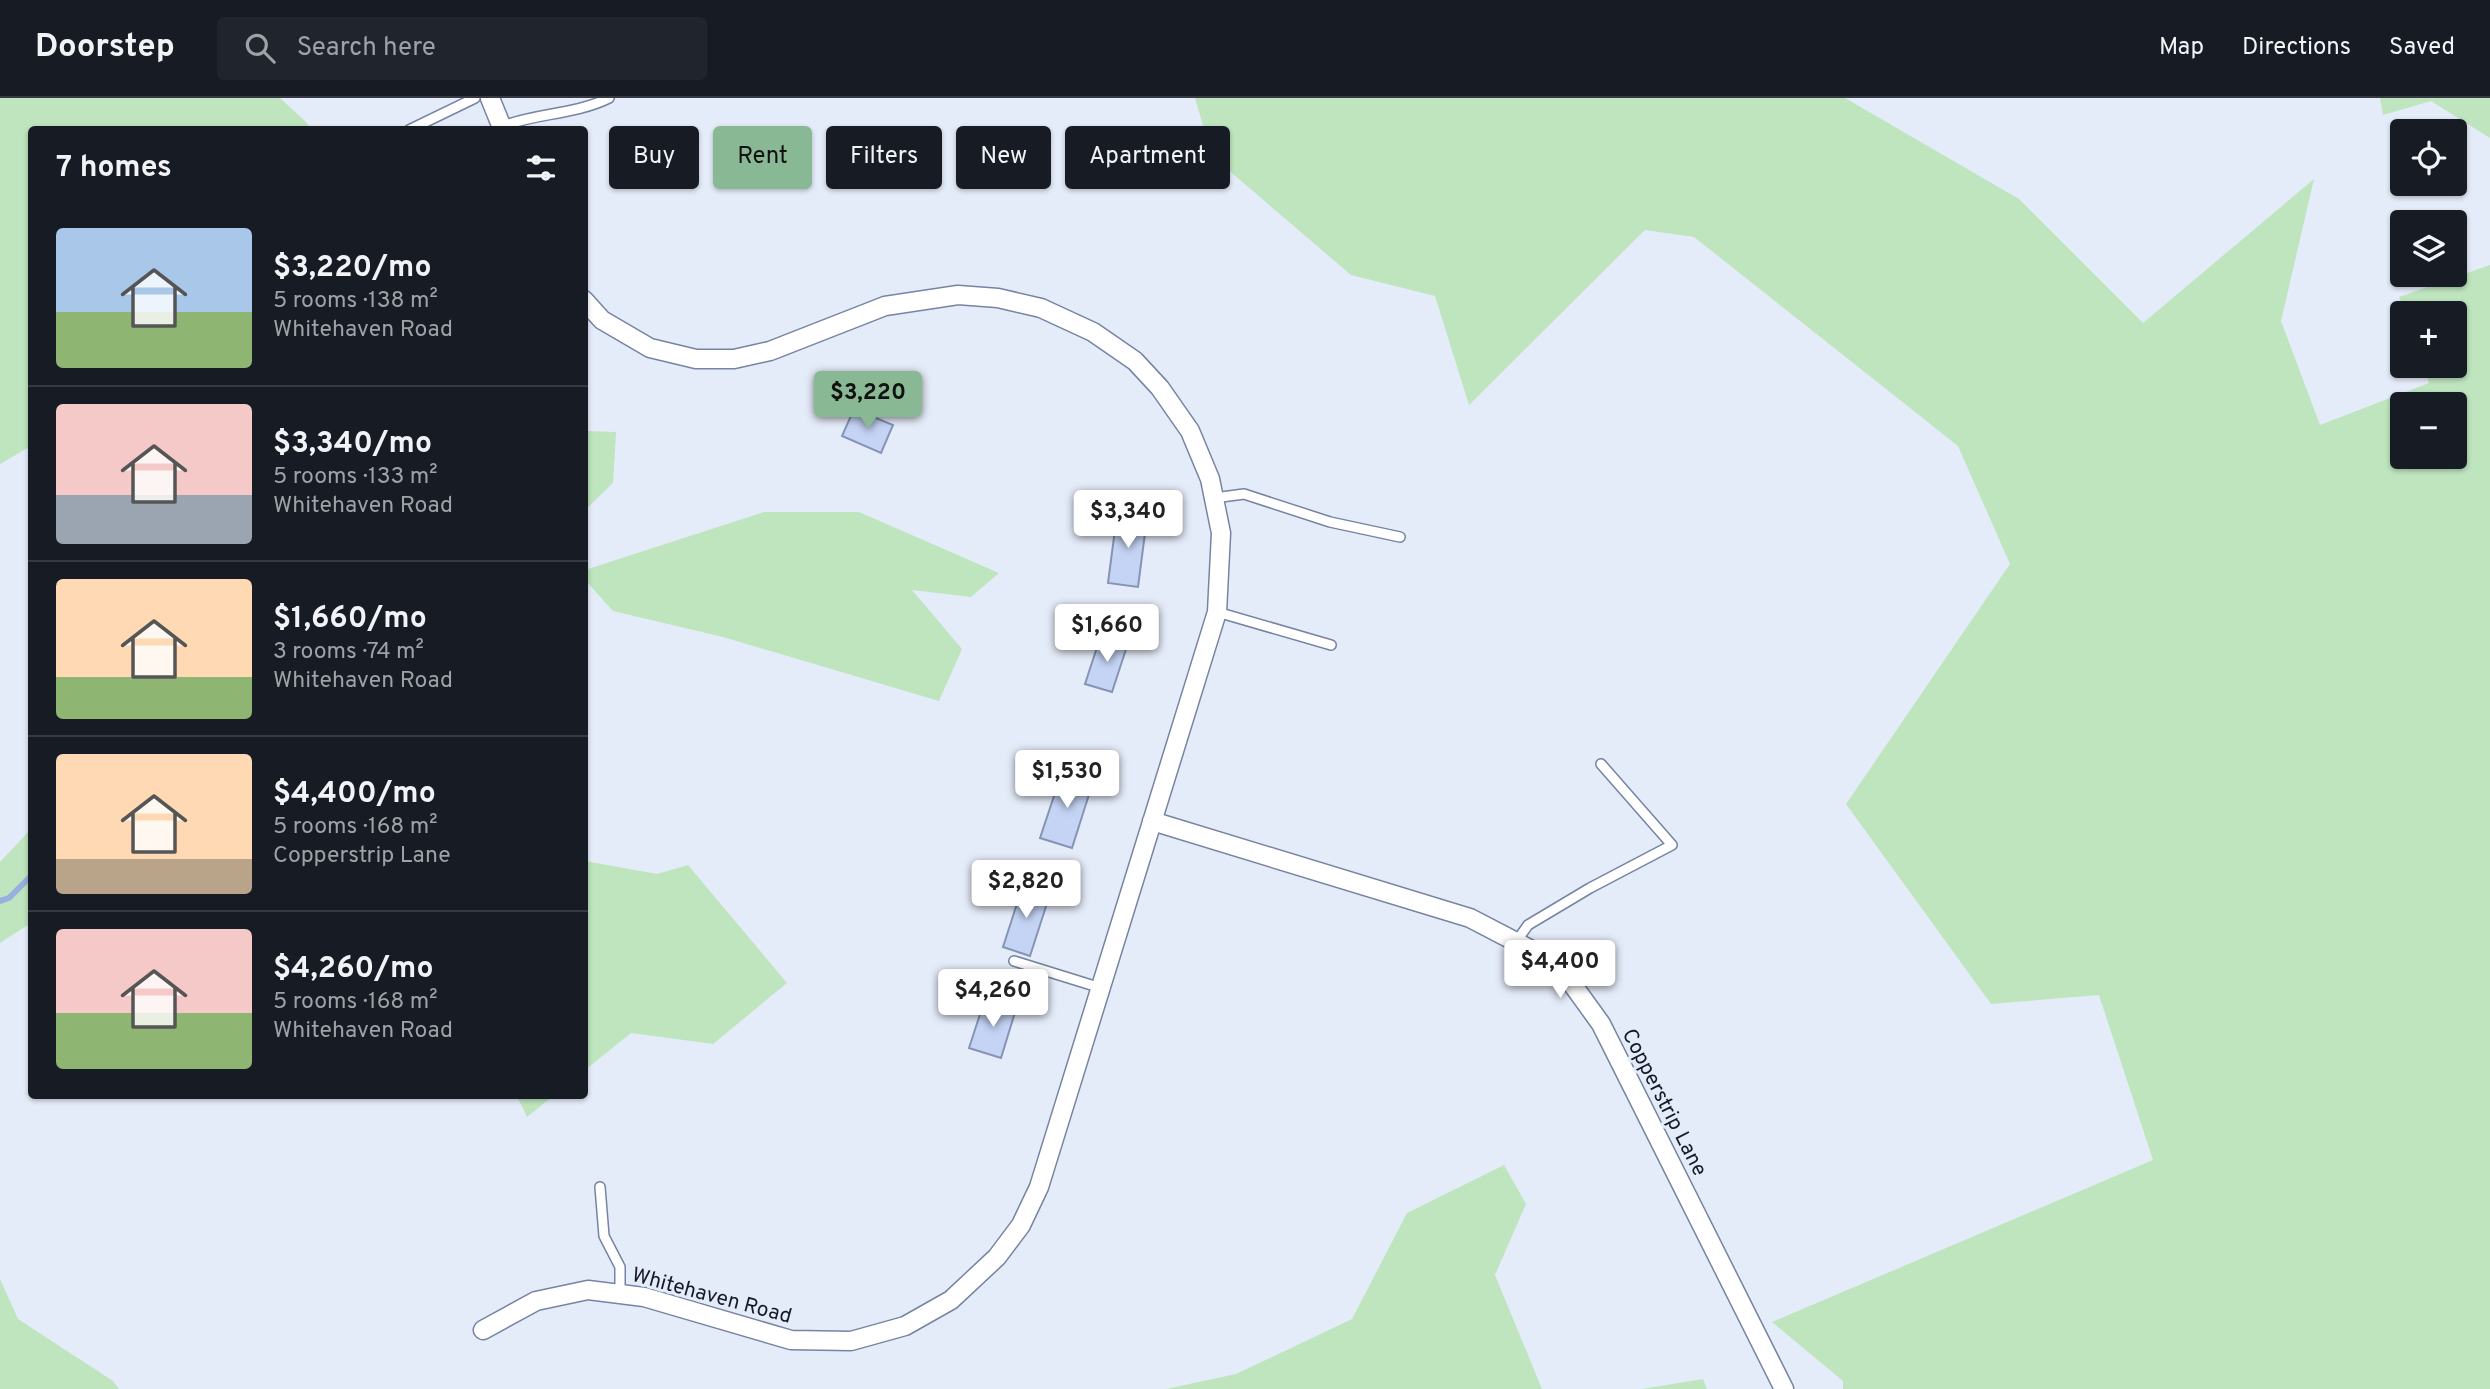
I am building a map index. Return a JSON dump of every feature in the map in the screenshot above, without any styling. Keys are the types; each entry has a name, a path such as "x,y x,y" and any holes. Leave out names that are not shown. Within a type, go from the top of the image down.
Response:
{"street":[{"path":"489,98 499,126"},
{"name":"Whitehaven Road","path":"483,1330 536,1301 588,1290 644,1297 791,1340 851,1341 905,1326 951,1300 997,1257 1020,1225 1039,1187 1217,612 1221,533 1210,479 1190,431 1144,370 1093,332 1041,308 998,298 958,295 885,306 770,351 734,359 696,359 650,348 602,320 588,304"},
{"name":"Copperstrip Lane","path":"1152,821 1470,918 1543,956 1570,981 1601,1024 1784,1389"}],"lane":[{"path":"418,126 475,98"},
{"path":"506,126 517,121 590,107 609,98"},
{"path":"1214,498 1244,494 1330,522 1400,537"},
{"path":"1217,612 1331,645"},
{"path":"1516,942 1528,925 1590,888 1672,845 1601,764"},
{"path":"1014,961 1101,988"},
{"path":"600,1187 604,1236 620,1267 620,1294"}],"green space":[{"path":"0,98 280,98 308,126 28,126 28,448 0,464"},
{"path":"1195,98 1845,98 2019,199 2143,323 2314,179 2281,321 2320,425 2390,398 2390,469 2467,469 2467,392 2406,392 2429,383 2428,378 2467,378 2467,301 2400,301 2399,297 2427,287 2467,287 2467,273 2490,265 2490,1389 1843,1389 1843,1381 1772,1322 2153,1160 2099,995 1991,1004 1846,804 2010,564 1958,446 1694,237 1645,230 1469,405 1435,296 1351,275 1230,171 1230,126 1203,126"},
{"path":"2380,98 2490,98 2490,138 2467,124 2467,119 2460,119 2431,101 2383,115"},
{"path":"588,431 616,432 613,483 588,507"},
{"path":"764,512 859,512 999,573 971,597 912,590 962,649 939,701 723,637 613,611 588,583 588,569"},
{"path":"28,832 28,925 0,943 0,862"},
{"path":"588,862 657,874 688,865 787,983 713,1044 631,1033 588,1068"},
{"path":"518,1099 549,1099 527,1117"},
{"path":"1504,1165 1526,1204 1495,1275 1542,1389 1166,1389 1236,1374 1352,1319 1407,1213"},
{"path":"0,1279 18,1319 113,1381 119,1389 0,1389"},
{"path":"1703,1379 1707,1389 1642,1389"}],"building":[{"path":"854,409 893,425 881,453 842,436"},
{"path":"1117,514 1147,518 1138,587 1108,583"},
{"path":"1101,635 1128,643 1112,692 1085,684"},
{"path":"1062,772 1093,782 1072,848 1040,838"},
{"path":"1023,885 1050,894 1030,956 1003,947"},
{"path":"985,999 1016,1009 1001,1058 969,1048"}],"waterway":[{"path":"0,901 9,898 28,879"}]}
